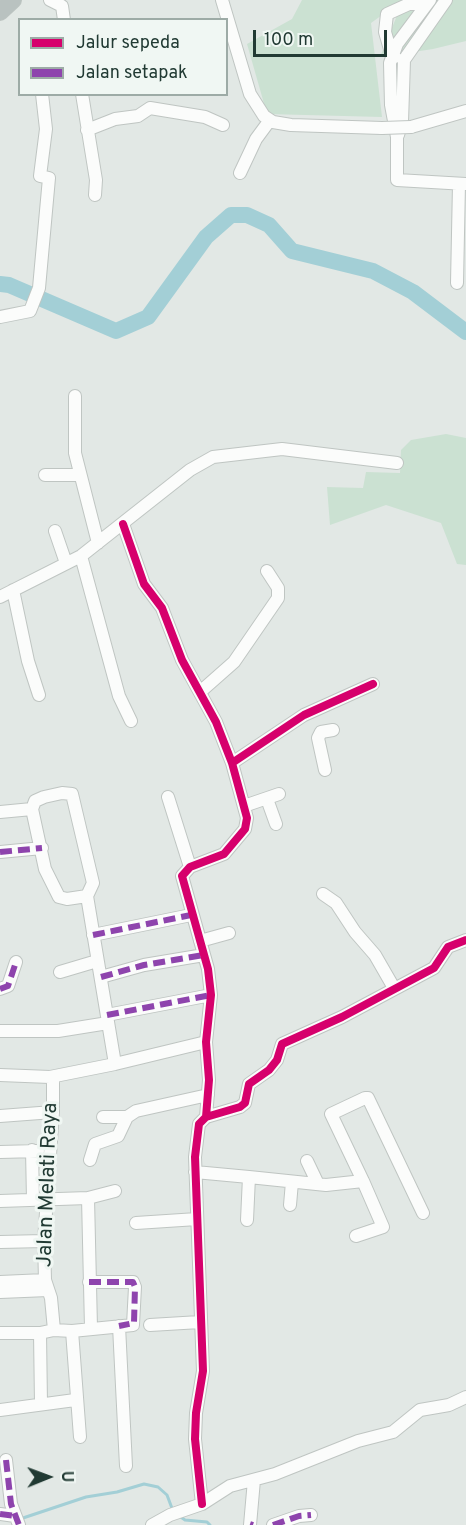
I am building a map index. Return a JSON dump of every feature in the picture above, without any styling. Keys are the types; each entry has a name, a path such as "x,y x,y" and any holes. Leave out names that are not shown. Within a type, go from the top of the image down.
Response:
{"highway":[{"path":"0,12 13,0"}],"street":[{"path":"50,0 62,6 64,18"},
{"path":"222,0 228,18"},
{"path":"397,137 402,122 404,60 446,0"},
{"path":"392,56 385,32 387,14 409,4 429,2"},
{"path":"429,2 396,44 389,70 391,105 397,137 397,180 463,184 457,283"},
{"path":"228,20 253,101 259,112 270,120 312,127 411,127 466,111"},
{"path":"392,56 404,60"},
{"path":"0,317 27,312 35,303 39,288 50,178 40,176 46,129 42,96"},
{"path":"82,96 96,180 95,195"},
{"path":"87,130 115,119 138,116 150,108 205,117 223,125"},
{"path":"240,173 256,139 270,120"},
{"path":"75,396 75,453 79,476 98,543"},
{"path":"0,597 81,556 190,470 213,457 282,449 397,463"},
{"path":"45,476 79,476"},
{"path":"123,524 144,584 162,608 182,660 200,692 232,763 247,818 245,829 234,843 215,859 190,867 182,876 204,955 210,995 206,1042 208,1095 206,1117 196,1131 195,1172 203,1371 195,1439 202,1504"},
{"path":"55,531 66,563"},
{"path":"81,556 116,685 131,720"},
{"path":"200,692 234,662 278,598 278,588 267,571"},
{"path":"14,590 28,661 39,695"},
{"path":"232,763 311,712 373,684"},
{"path":"311,712 327,731 318,742 325,770"},
{"path":"87,896 66,899 59,897 50,883 32,809 35,801 62,793 72,794 93,883 87,896 114,1064"},
{"path":"168,797 190,867"},
{"path":"244,806 273,797 276,824"},
{"path":"0,812 32,809"},
{"path":"0,852 42,848"},
{"path":"323,894 336,903 350,925 375,955 394,988"},
{"path":"93,935 191,915"},
{"path":"200,941 229,933"},
{"path":"206,1117 226,1112 245,1103 249,1084 269,1070 282,1044 342,1017 438,966 448,947 466,940"},
{"path":"100,977 144,965 204,955"},
{"path":"60,972 96,961"},
{"path":"0,989 8,986 16,962"},
{"path":"0,1032 58,1031 210,995"},
{"path":"0,1075 50,1077 206,1042"},
{"name":"Jalan Melati Raya","path":"50,1077 53,1081 49,1151 39,1200 46,1285 54,1330"},
{"path":"103,1117 127,1117 142,1108 208,1095"},
{"path":"356,1236 383,1227 332,1114 365,1098 368,1098 423,1212"},
{"path":"0,1116 52,1112"},
{"path":"90,1160 95,1144 118,1136 127,1117"},
{"path":"32,1150 39,1200"},
{"path":"0,1152 49,1151"},
{"path":"308,1161 318,1184"},
{"path":"195,1172 318,1184 363,1181"},
{"path":"247,1220 249,1177"},
{"path":"290,1205 292,1182"},
{"path":"0,1201 88,1198 115,1191"},
{"path":"88,1198 91,1328"},
{"path":"136,1223 197,1219"},
{"path":"0,1242 44,1241"},
{"path":"0,1282 46,1285"},
{"path":"0,1334 72,1331 134,1323 135,1287 133,1282 89,1282"},
{"path":"0,1292 46,1285"},
{"path":"150,1325 200,1322"},
{"path":"119,1326 126,1466"},
{"path":"72,1331 75,1400 80,1437"},
{"path":"40,1333 41,1404"},
{"path":"152,1525 174,1513 202,1504 230,1486 254,1480 358,1442 393,1432 420,1410 449,1405 466,1397"},
{"path":"0,1410 75,1400"},
{"path":"0,1514 17,1520 6,1460"},
{"path":"251,1525 254,1480"},
{"path":"273,1525 311,1515"}],"green space":[{"path":"302,0 466,0 466,41 433,49 380,57 396,18 396,5 371,23 382,117 267,114 247,44 292,19"},
{"path":"446,434 466,438 466,565 457,564 441,523 386,505 330,525 327,487 363,488 366,472 400,473 401,450 411,440"}],"waterway":[{"path":"0,284 9,285 116,331 148,317 206,237 231,215 247,215 269,225 292,251 373,271 413,292 466,332"},
{"path":"20,1519 86,1497 117,1492 144,1484 158,1487 167,1495 173,1511"},
{"path":"178,1515 185,1520 207,1522 210,1525"}],"marked path":[{"path":"0,852 42,848"},
{"path":"93,935 191,915"},
{"path":"101,977 144,965 204,955"},
{"path":"0,989 8,986 16,962"},
{"path":"107,1015 211,995"},
{"path":"89,1282 133,1282 135,1287 134,1323 119,1326"},
{"path":"6,1460 11,1504 19,1525"},
{"path":"0,1514 15,1516"},
{"path":"273,1525 299,1516 311,1515"}],"cycle path":[{"path":"123,524 144,584 162,608 182,660 216,722 232,763 247,818 245,829 224,854 190,867 182,876 208,969 211,995 206,1042 209,1080 206,1117"},
{"path":"232,763 304,715 373,684"},
{"path":"202,1504 195,1439 196,1413 203,1371 195,1157 199,1124 206,1117 240,1107 245,1103 249,1084 269,1070 277,1060 282,1044 342,1017 434,968 448,947 466,940"}]}
